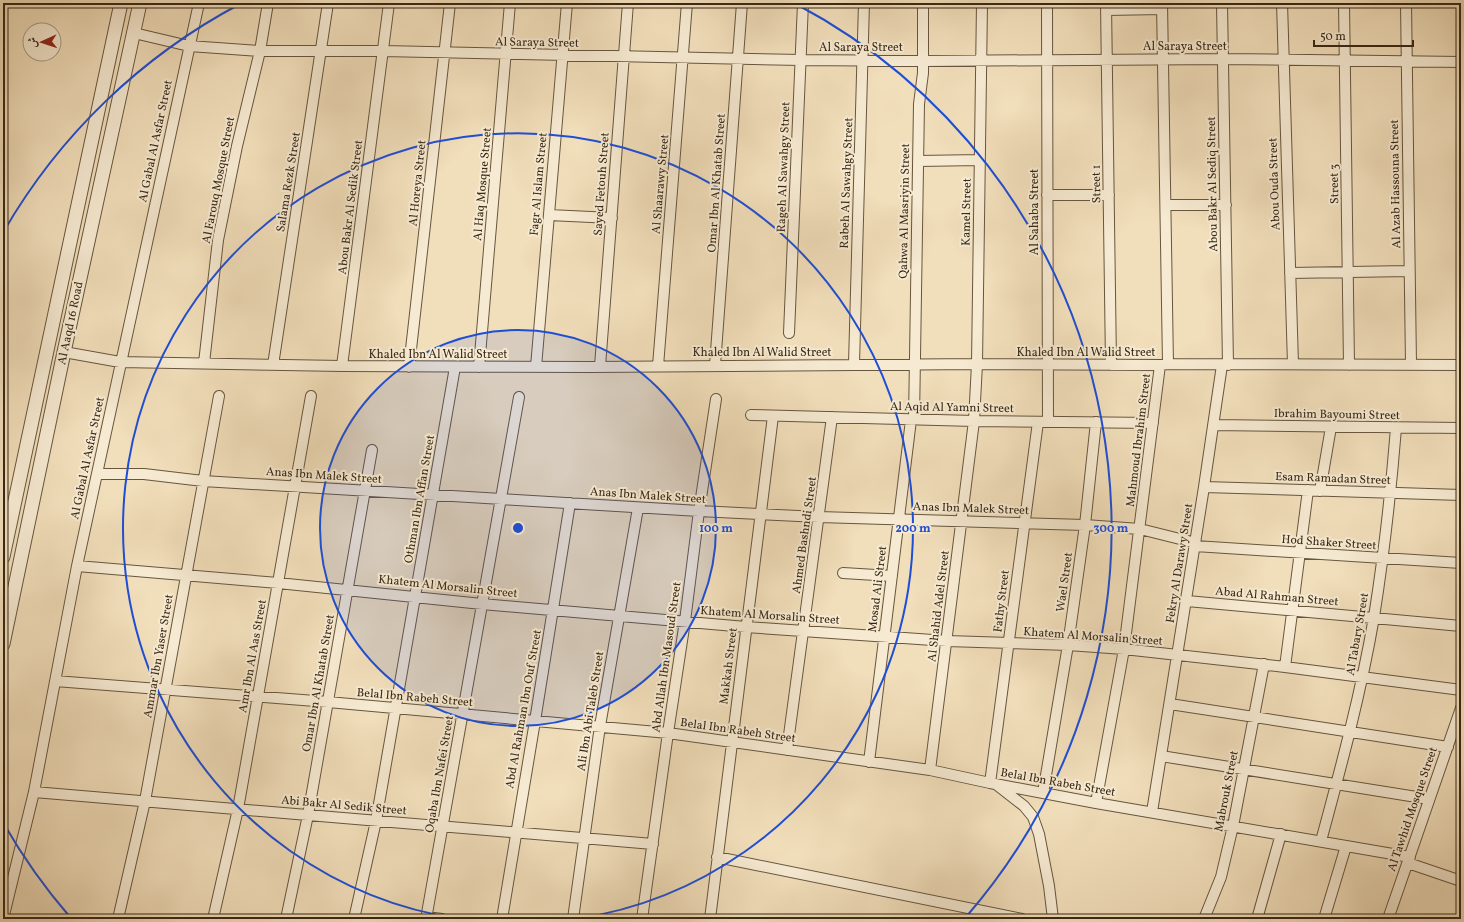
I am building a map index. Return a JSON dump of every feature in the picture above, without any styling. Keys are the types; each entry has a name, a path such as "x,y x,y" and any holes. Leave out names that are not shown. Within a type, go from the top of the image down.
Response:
{"street":[{"name":"Al Aaqd 16 Road","path":"3,557 121,3"},
{"name":"Al Aaqd 16 Road","path":"3,644 64,352 140,3"},
{"name":"Al Gabal Al Asfar Street","path":"3,919 34,792 77,566 199,3"},
{"name":"Al Farouq Mosque Street","path":"204,363 218,240 237,146 260,51 268,3"},
{"name":"Salama Rezk Street","path":"273,365 328,3"},
{"name":"Abou Bakr Al Sedik Street","path":"342,366 389,3"},
{"name":"Al Horeya Street","path":"409,367 450,3"},
{"name":"Al Haq Mosque Street","path":"479,367 510,3"},
{"name":"Fagr Al Islam Street","path":"536,367 567,3"},
{"name":"Sayed Fetouh Street","path":"600,366 628,3"},
{"name":"Al Shaarawy Street","path":"658,366 687,3"},
{"name":"Omar Ibn Al Khatab Street","path":"715,365 742,3"},
{"name":"Rageh Al Sawahgy Street","path":"789,333 803,3"},
{"name":"Rabeh Al Sawahgy Street","path":"854,364 864,3"},
{"name":"Qahwa Al Masriyin Street","path":"913,420 919,93 923,73 924,3"},
{"name":"Kamel Street","path":"974,421 977,364 982,3"},
{"name":"Al Sahaba Street","path":"1043,422 1048,364 1047,3"},
{"name":"Abou Bakr Al Sediq Street","path":"1222,3 1226,205 1225,365"},
{"name":"Abou Ouda Street","path":"1282,3 1293,364"},
{"name":"Street 3","path":"1344,3 1349,365"},
{"name":"Al Azab Hassouna Street","path":"1406,3 1411,365"},
{"path":"1106,6 1162,6"},
{"name":"Street 1","path":"1106,6 1111,365"},
{"name":"Mahmoud Ibrahim Street","path":"1096,803 1124,649 1153,422 1164,365 1166,205 1162,6"},
{"name":"Al Saraya Street","path":"134,33 189,46 260,51 383,51 738,60 981,61 1223,59 1406,60 1461,62"},
{"path":"918,161 980,160"},
{"path":"1047,195 1109,195"},
{"path":"1166,205 1226,205"},
{"path":"549,215 612,218"},
{"path":"1290,273 1409,271"},
{"name":"Khaled Ibn Al Walid Street","path":"64,352 120,362 409,367 854,364 1461,365"},
{"name":"Fekry Al Darawy Street","path":"1152,812 1225,365"},
{"name":"Othman Ibn Affan Street","path":"354,919 376,821 455,367"},
{"name":"Ammar Ibn Yaser Street","path":"118,919 146,801 219,396"},
{"name":"Amr Ibn Al Aas Street","path":"213,919 238,809 311,396"},
{"name":"Oqaba Ibn Nafei Street","path":"426,918 519,397"},
{"name":"Abd Allah Ibn Masoud Street","path":"642,919 716,399"},
{"name":"Al Aqid Al Yamni Street","path":"751,415 913,420 1153,422"},
{"name":"Makkah Street","path":"710,919 773,416"},
{"name":"Ahmed Bashndi Street","path":"787,750 832,417"},
{"name":"Mosad Ali Street","path":"869,762 899,519 913,420"},
{"name":"Al Shahid Adel Street","path":"930,770 974,421"},
{"name":"Fathy Street","path":"993,784 1024,523 1043,422"},
{"name":"Wael Street","path":"1043,793 1068,645 1085,525 1096,422"},
{"name":"Ibrahim Bayoumi Street","path":"1214,425 1461,428"},
{"path":"1320,491 1331,427"},
{"name":"Al Tabary Street","path":"1321,841 1350,731 1373,618 1383,558 1391,493 1396,428"},
{"name":"Omar Ibn Al Khatab Street","path":"286,919 308,815 372,450"},
{"name":"Anas Ibn Malek Street","path":"97,474 144,474 203,481 699,512 1085,525 1140,529 1195,545"},
{"name":"Esam Ramadan Street","path":"1204,487 1461,495"},
{"path":"1285,667 1308,490"},
{"name":"Abd Al Rahman Ibn Ouf Street","path":"502,919 570,503"},
{"name":"Ali Ibn Abi Taleb Street","path":"573,919 600,726 638,508"},
{"name":"Hod Shaker Street","path":"1195,545 1461,563"},
{"name":"Khatem Al Morsalin Street","path":"77,566 278,582 482,604 746,627 947,641 1068,645 1124,649 1264,664 1461,690"},
{"path":"844,574 892,576"},
{"name":"Abad Al Rahman Street","path":"1186,601 1461,626"},
{"name":"Mabrouk Street","path":"1204,919 1221,877 1233,826 1264,664"},
{"name":"Belal Ibn Rabeh Street","path":"55,682 328,702 600,726 668,733 930,770 993,784 1096,803 1346,846 1409,860 1461,881"},
{"path":"1170,704 1448,747"},
{"name":"Al Tawhid Mosque Street","path":"1388,919 1461,708"},
{"path":"1161,756 1430,799"},
{"path":"993,784 1024,806 1033,817 1039,834 1049,886 1053,919"},
{"name":"Abi Bakr Al Sedik Street","path":"34,792 653,844"},
{"path":"1257,919 1281,834"},
{"path":"1324,919 1346,846"},
{"path":"717,857 1022,919"},
{"path":"426,918 442,919"}]}
